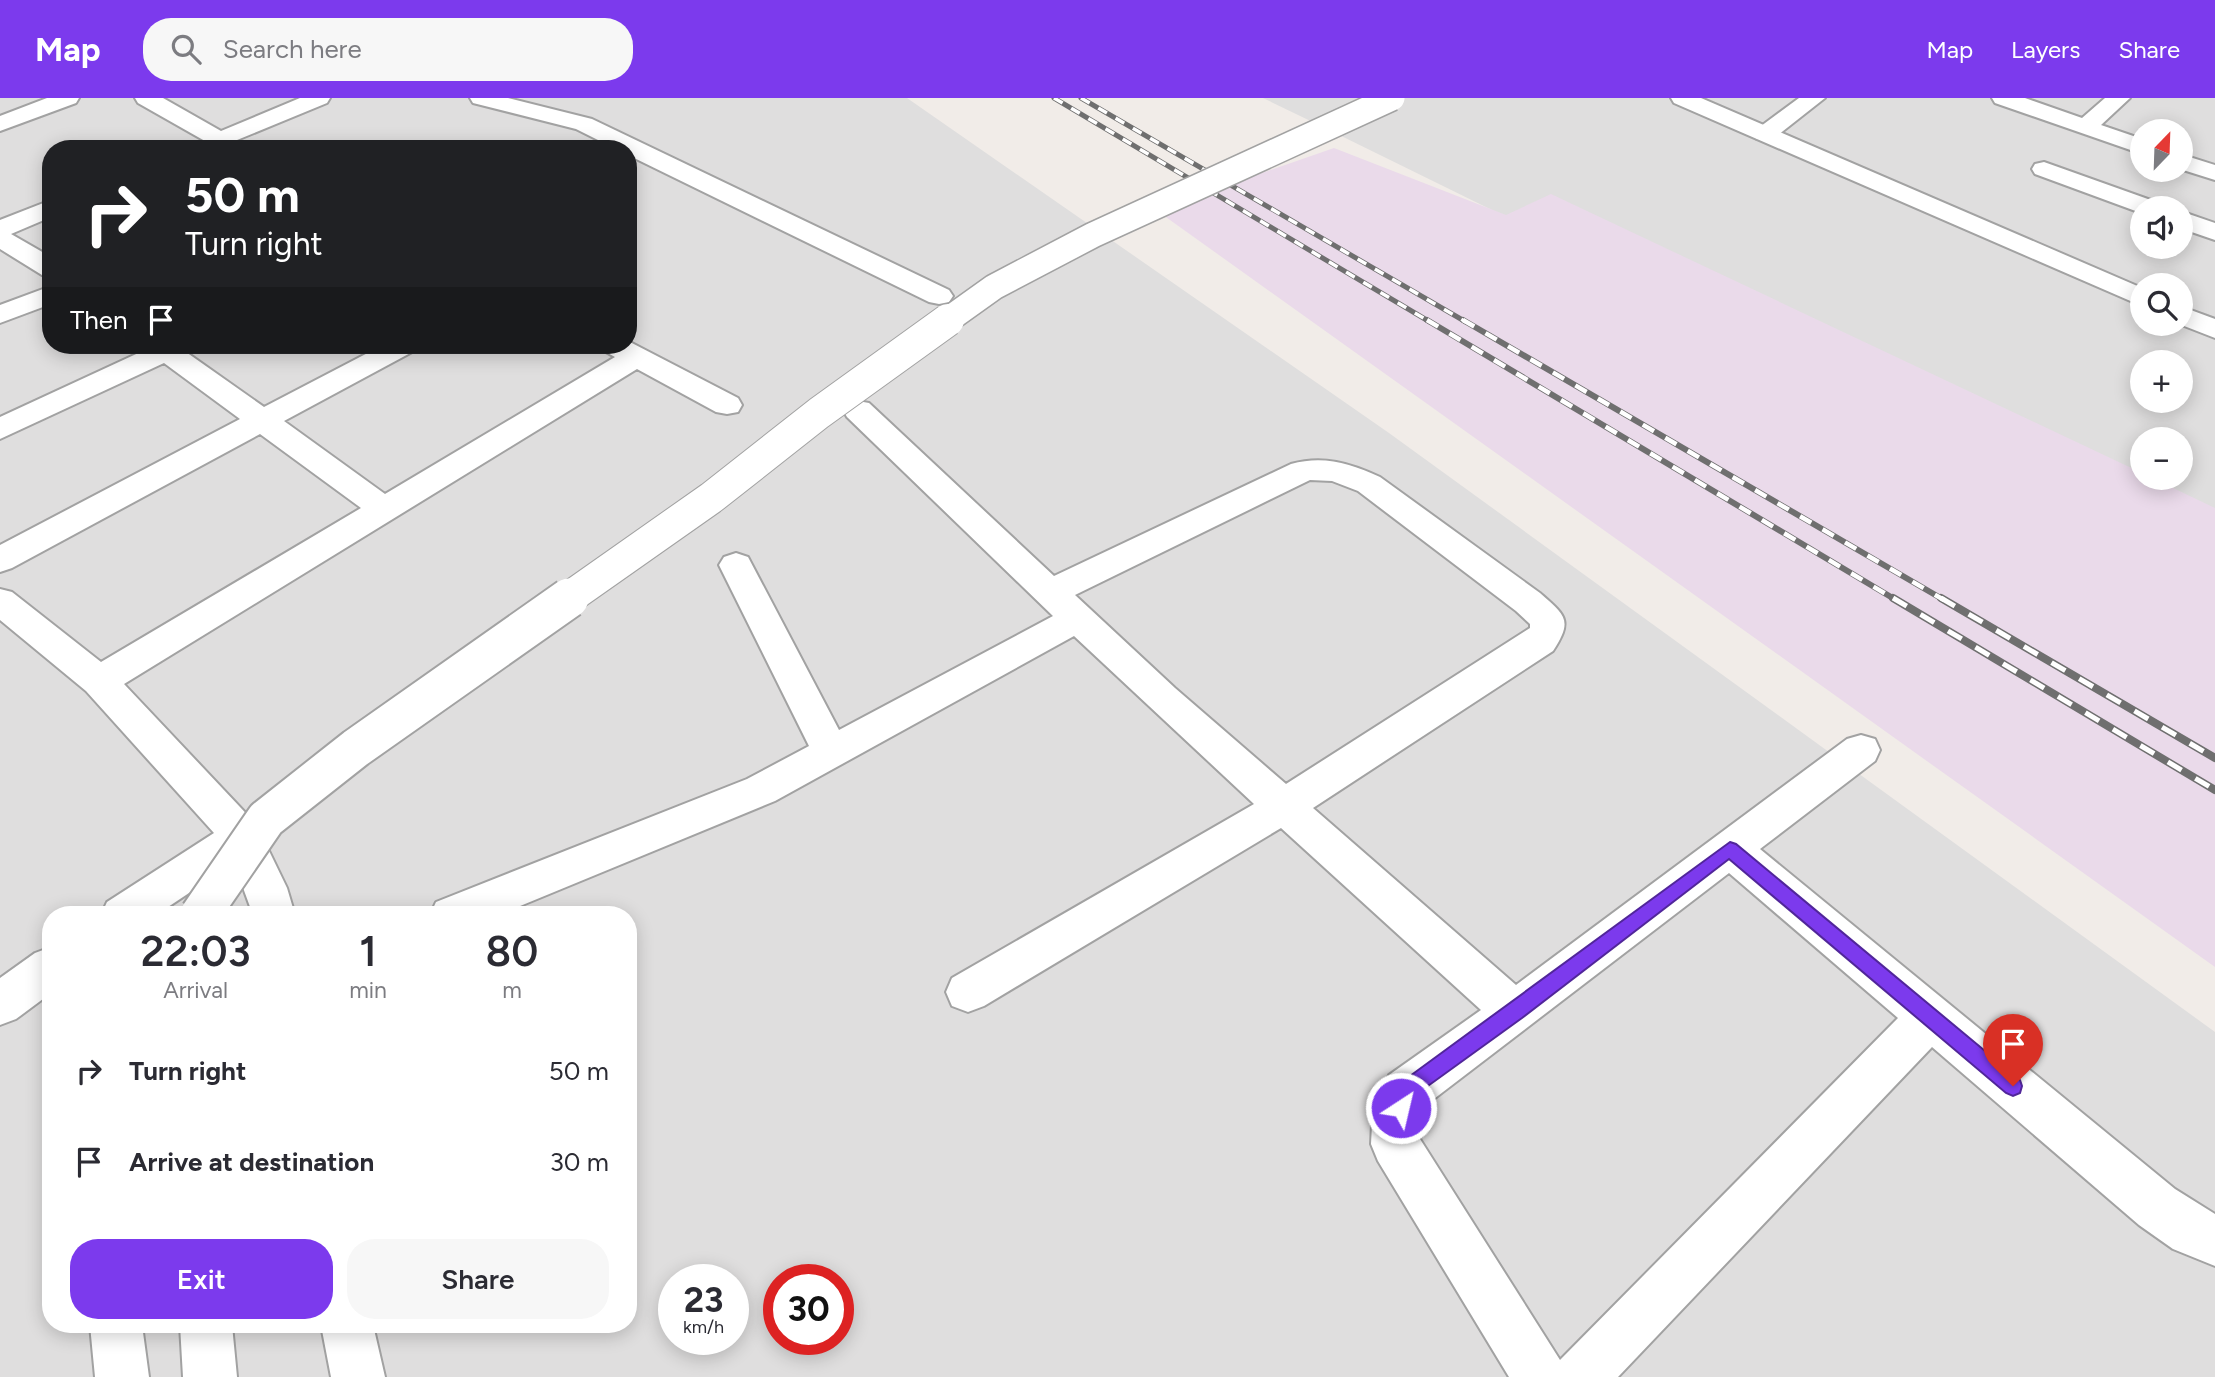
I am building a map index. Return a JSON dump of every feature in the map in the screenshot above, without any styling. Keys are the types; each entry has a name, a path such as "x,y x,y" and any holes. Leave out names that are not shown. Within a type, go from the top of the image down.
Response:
{"street":[{"path":"0,124 68,98"},
{"path":"146,98 209,140"},
{"path":"231,140 319,98"},
{"path":"481,98 584,124 617,140"},
{"path":"549,116 582,98"},
{"path":"206,906 266,819 356,748 711,498 819,413 994,287 1093,235 1392,98"},
{"path":"1682,98 2130,293"},
{"path":"1765,134 1814,98"},
{"path":"2003,98 2130,143"},
{"path":"2085,127 2119,98"},
{"path":"637,150 939,296"},
{"path":"2193,165 2215,173"},
{"path":"2044,169 2130,201"},
{"path":"0,229 42,212"},
{"path":"2193,224 2215,232"},
{"path":"0,238 42,264"},
{"path":"0,315 42,298"},
{"path":"2193,320 2215,329"},
{"path":"0,429 150,354"},
{"path":"170,354 384,509"},
{"path":"0,559 387,354"},
{"path":"99,681 384,509 620,354"},
{"path":"633,354 727,405"},
{"path":"858,410 1162,698 1515,1012"},
{"path":"473,906 761,790 831,752 1064,605 1302,471 1319,467 1340,470 1369,484 1548,620 1548,630 1540,642 1284,806 968,992"},
{"path":"736,565 831,752"},
{"path":"0,601 99,681 242,836 271,906"},
{"path":"1540,1377 1395,1144 1396,1125 1406,1091 1515,1012 1860,750"},
{"path":"136,906 242,836"},
{"path":"1730,849 2157,1207 2191,1231 2215,1240"},
{"path":"0,1004 42,974"},
{"path":"1580,1377 1930,1017"},
{"path":"117,1333 121,1377"},
{"path":"207,1333 210,1377"},
{"path":"349,1333 358,1377"}],"shaded area":[{"path":"0,98 907,98 1389,433 2215,1032 2215,1377 0,1377"},
{"path":"1263,98 2215,98 2215,565"},
{"path":"1334,148 1506,215 1551,194 2130,467 2130,490 2177,490 2215,508 2215,967 1156,210"}],"railway":[{"path":"1054,98 1430,322"},
{"path":"1081,98 1466,322"},
{"path":"1427,320 1896,600"},
{"path":"1463,320 1944,600"},
{"path":"1893,598 2215,790"},
{"path":"1941,598 2215,758"}],"route":[{"path":"1401,1108 1406,1091 1730,849 2013,1086"}]}
